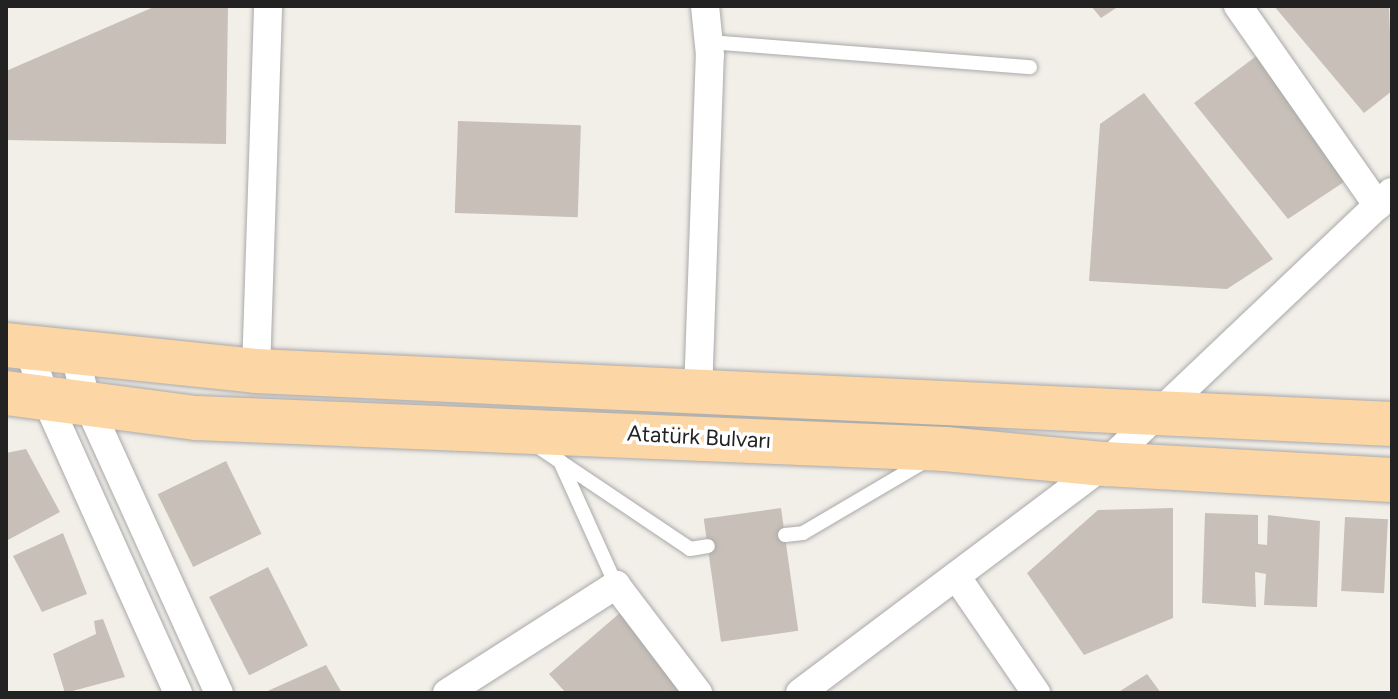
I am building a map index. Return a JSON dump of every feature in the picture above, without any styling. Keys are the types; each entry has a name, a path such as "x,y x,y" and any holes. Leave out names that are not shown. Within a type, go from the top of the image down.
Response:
{"main road":[{"name":"Atatürk Bulvarı","path":"17,346 256,371 1160,417 1392,424"},
{"name":"Atatürk Bulvarı","path":"45,397 197,418 510,427 945,449 1105,464 1392,480"}],"street":[{"path":"256,371 268,6"},
{"path":"698,394 710,42 705,6"},
{"path":"800,693 1105,464 1160,417 1385,199 1238,6"},
{"path":"17,346 219,693"},
{"path":"45,397 74,351"},
{"path":"45,397 178,693"},
{"path":"956,576 1036,693"},
{"path":"447,693 616,585 698,693"}],"lane":[{"path":"710,42 1030,67"},
{"path":"510,427 690,549 708,546"},
{"path":"785,535 803,533 945,449"},
{"path":"560,461 616,585"}],"building":[{"path":"156,6 228,6 226,144 6,140 6,71"},
{"path":"1091,6 1119,6 1101,18"},
{"path":"1274,6 1389,6 1392,91 1364,113"},
{"path":"1259,54 1347,180 1288,219 1194,103"},
{"path":"1144,93 1273,259 1227,289 1089,281 1100,124"},
{"path":"458,121 581,125 578,217 455,213"},
{"path":"26,449 60,512 6,541 6,453"},
{"path":"226,461 262,534 193,567 158,494"},
{"path":"781,508 798,631 721,642 704,519"},
{"path":"1173,508 1173,618 1084,655 1027,573 1098,510"},
{"path":"1205,513 1258,515 1258,544 1267,545 1268,515 1320,521 1317,607 1264,605 1266,574 1255,572 1256,607 1202,603"},
{"path":"1345,517 1388,519 1384,593 1341,591"},
{"path":"63,533 87,594 42,612 13,556"},
{"path":"268,567 308,645 249,675 209,597"},
{"path":"621,612 682,693 566,693 549,674"},
{"path":"103,619 125,677 65,693 53,654 96,634 94,621"},
{"path":"326,665 342,693 263,693"},
{"path":"1147,674 1161,693 1117,693"}]}
